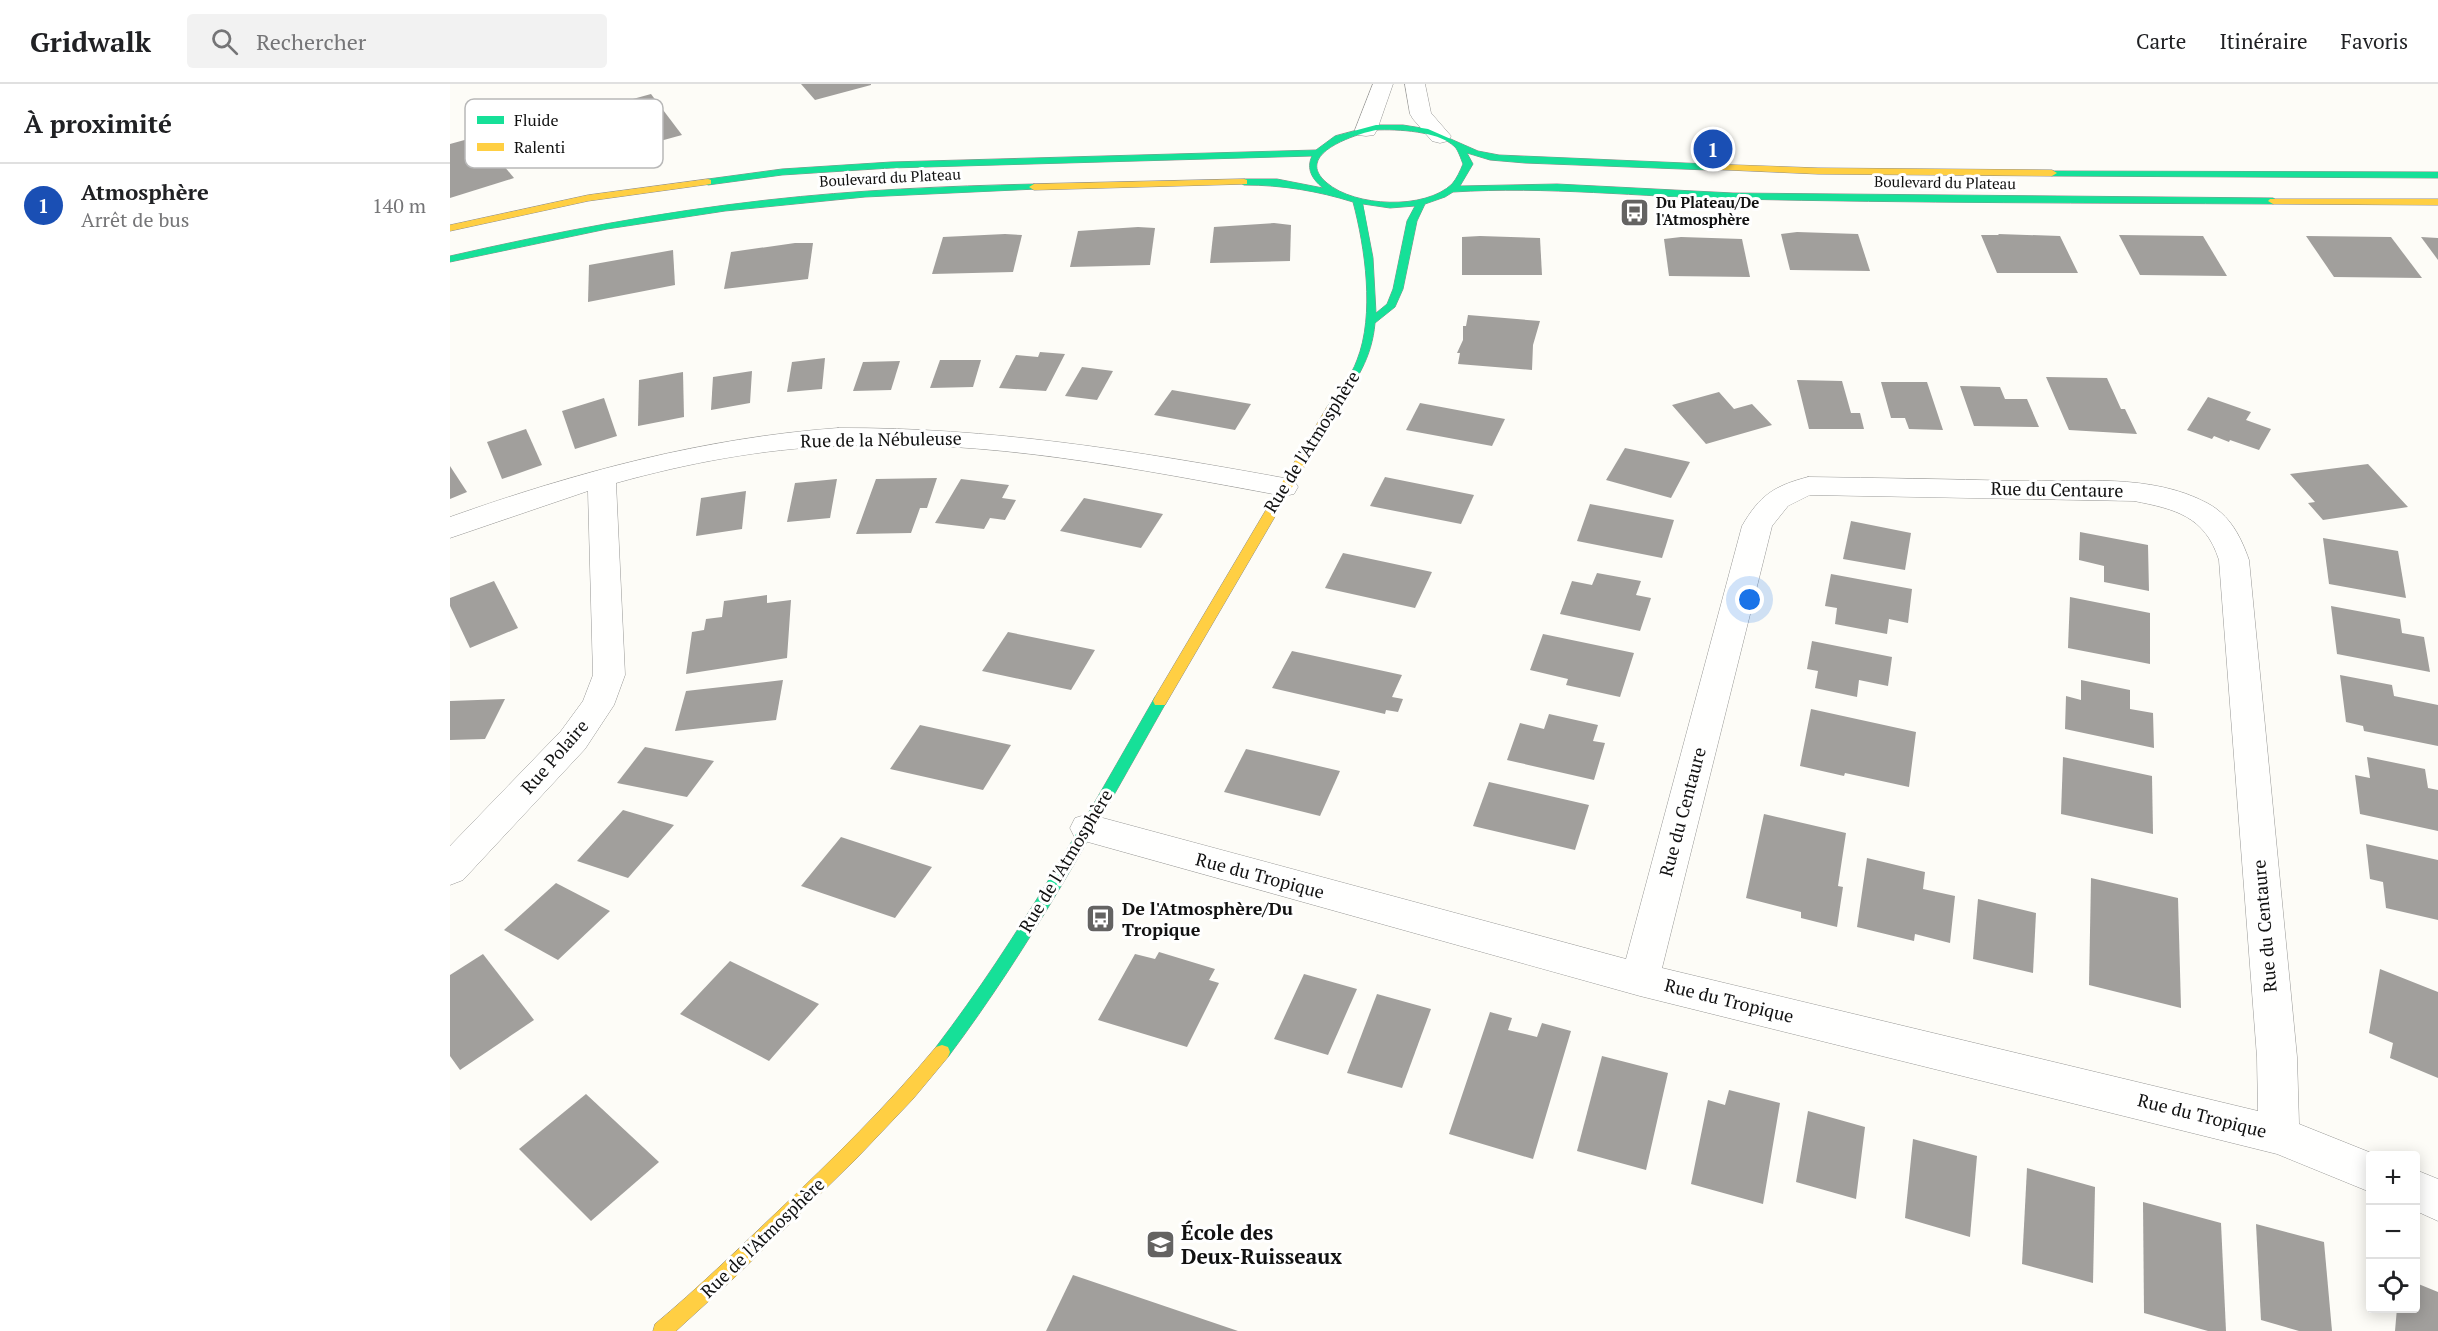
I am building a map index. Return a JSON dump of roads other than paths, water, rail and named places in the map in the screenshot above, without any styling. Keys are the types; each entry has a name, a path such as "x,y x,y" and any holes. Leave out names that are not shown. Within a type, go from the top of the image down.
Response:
{"main road":[{"name":"Boulevard du Plateau","path":"450,228 588,198 725,178 794,171 932,163 1319,153 1337,139 1366,130 1405,128 1440,136 1460,148 1497,158 1739,170 2438,175"},
{"path":"1452,189 1466,173 1468,165 1460,148"},
{"path":"1319,153 1314,162 1314,171 1325,187 1336,194"},
{"name":"Boulevard du Plateau","path":"450,259 626,222 696,211 813,198 915,192 1248,182 1277,182 1379,205 1422,201 1452,189 1488,186 1703,195 1880,199 2438,202"},
{"path":"1372,321 1390,305 1398,289 1412,221 1422,201"},
{"name":"Rue de l'Atmosphère","path":"662,1331 693,1306 849,1157 923,1077 980,1001 1088,828 1260,525 1363,360 1370,338 1372,321 1366,223 1358,202"}],"street":[{"path":"1366,130 1383,84"},
{"path":"1415,84 1421,114 1440,136"},
{"name":"Rue de la Nébuleuse","path":"450,528 602,477 698,455 794,440 836,437 926,437 1018,442 1284,487"},
{"name":"Rue Polaire","path":"450,870 573,740 598,705 609,675 602,477"},
{"name":"Rue du Centaure","path":"1640,980 1757,526 1766,509 1782,495 1808,486 2134,492 2164,497 2194,507 2216,523 2230,543 2234,560 2277,1057 2279,1135"},
{"name":"Rue du Tropique","path":"1088,828 1640,980 2279,1135 2366,1170"},
{"path":"2420,1192 2438,1200"}],"place":[{"name":"Atmosphère","path":"1713,149"},
{"name":"Du Plateau/De l'Atmosphère","path":"1635,212"},
{"name":"De l'Atmosphère/Du Tropique","path":"1101,919"},
{"name":"École des Deux-Ruisseaux","path":"1160,1245"}]}
